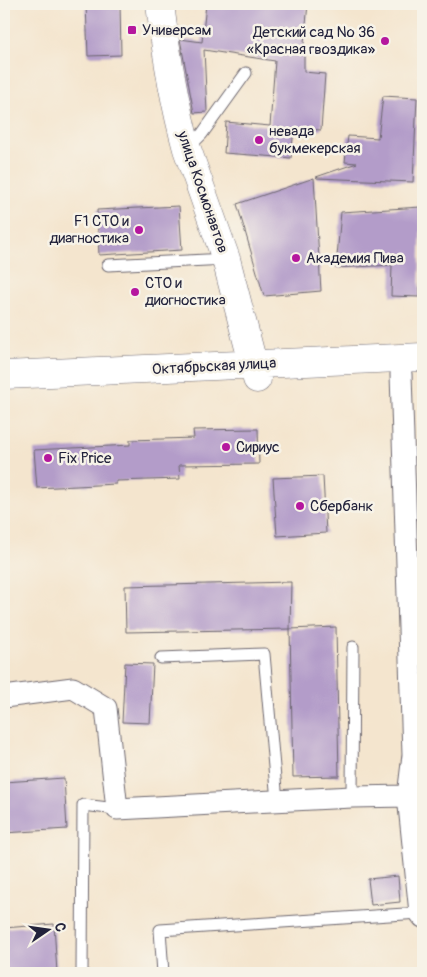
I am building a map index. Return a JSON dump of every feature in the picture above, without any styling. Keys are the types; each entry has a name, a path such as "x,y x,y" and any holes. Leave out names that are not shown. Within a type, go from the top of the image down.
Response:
{"main road":[{"name":"улица Космонавтов","path":"160,4 166,53 182,133 226,258 255,372"},
{"name":"Октябрьская улица","path":"4,390 255,372 423,357"},
{"name":"Октябрьская улица","path":"4,376 255,372 412,373"}],"street":[{"path":"412,373 418,755 408,796 422,915"},
{"path":"4,697 74,688 106,708 117,809 352,797 408,796"}],"lane":[{"path":"187,149 202,134 246,73"},
{"path":"108,265 226,258"},
{"path":"352,797 353,647"},
{"path":"161,658 264,654 277,801"},
{"path":"82,973 82,805 117,809"},
{"path":"163,973 160,930 422,915"}],"building":[{"path":"86,4 120,4 121,55 88,56"},
{"path":"206,4 308,4 304,43 304,72 325,74 321,130 294,128 291,158 224,153 226,122 270,126 275,61 204,50 207,112 194,113 180,39 202,42"},
{"path":"383,96 417,98 413,182 317,178 357,163 345,162 348,136 378,138"},
{"path":"314,178 321,291 264,296 237,204"},
{"name":"F1 СТО и диагностика","path":"179,206 182,250 99,255 97,210"},
{"path":"421,207 419,297 391,296 392,265 336,268 341,212"},
{"path":"258,429 259,464 179,465 180,479 116,481 116,484 37,488 34,450 130,445 130,440 194,438 193,430"},
{"name":"Сбербанк","path":"323,476 326,533 277,536 273,478"},
{"path":"291,582 290,629 126,632 125,586"},
{"path":"336,627 339,776 293,777 290,629"},
{"path":"125,663 153,664 150,723 122,722"},
{"path":"64,778 67,829 4,833 4,782"},
{"path":"398,876 400,902 371,905 368,879"},
{"path":"54,924 57,973 4,973 4,928"}],"place":[{"name":"Универсам","path":"132,30"},
{"name":"Детский сад № 36 «Красная гвоздика»","path":"385,41"},
{"name":"невада букмекерская","path":"259,140"},
{"name":"F1 СТО и диагностика","path":"139,230"},
{"name":"Академия Пива","path":"296,258"},
{"name":"СТО и диогностика","path":"135,292"},
{"name":"Сириус","path":"226,447"},
{"name":"Fix Price","path":"48,458"},
{"name":"Сбербанк","path":"300,506"}]}
